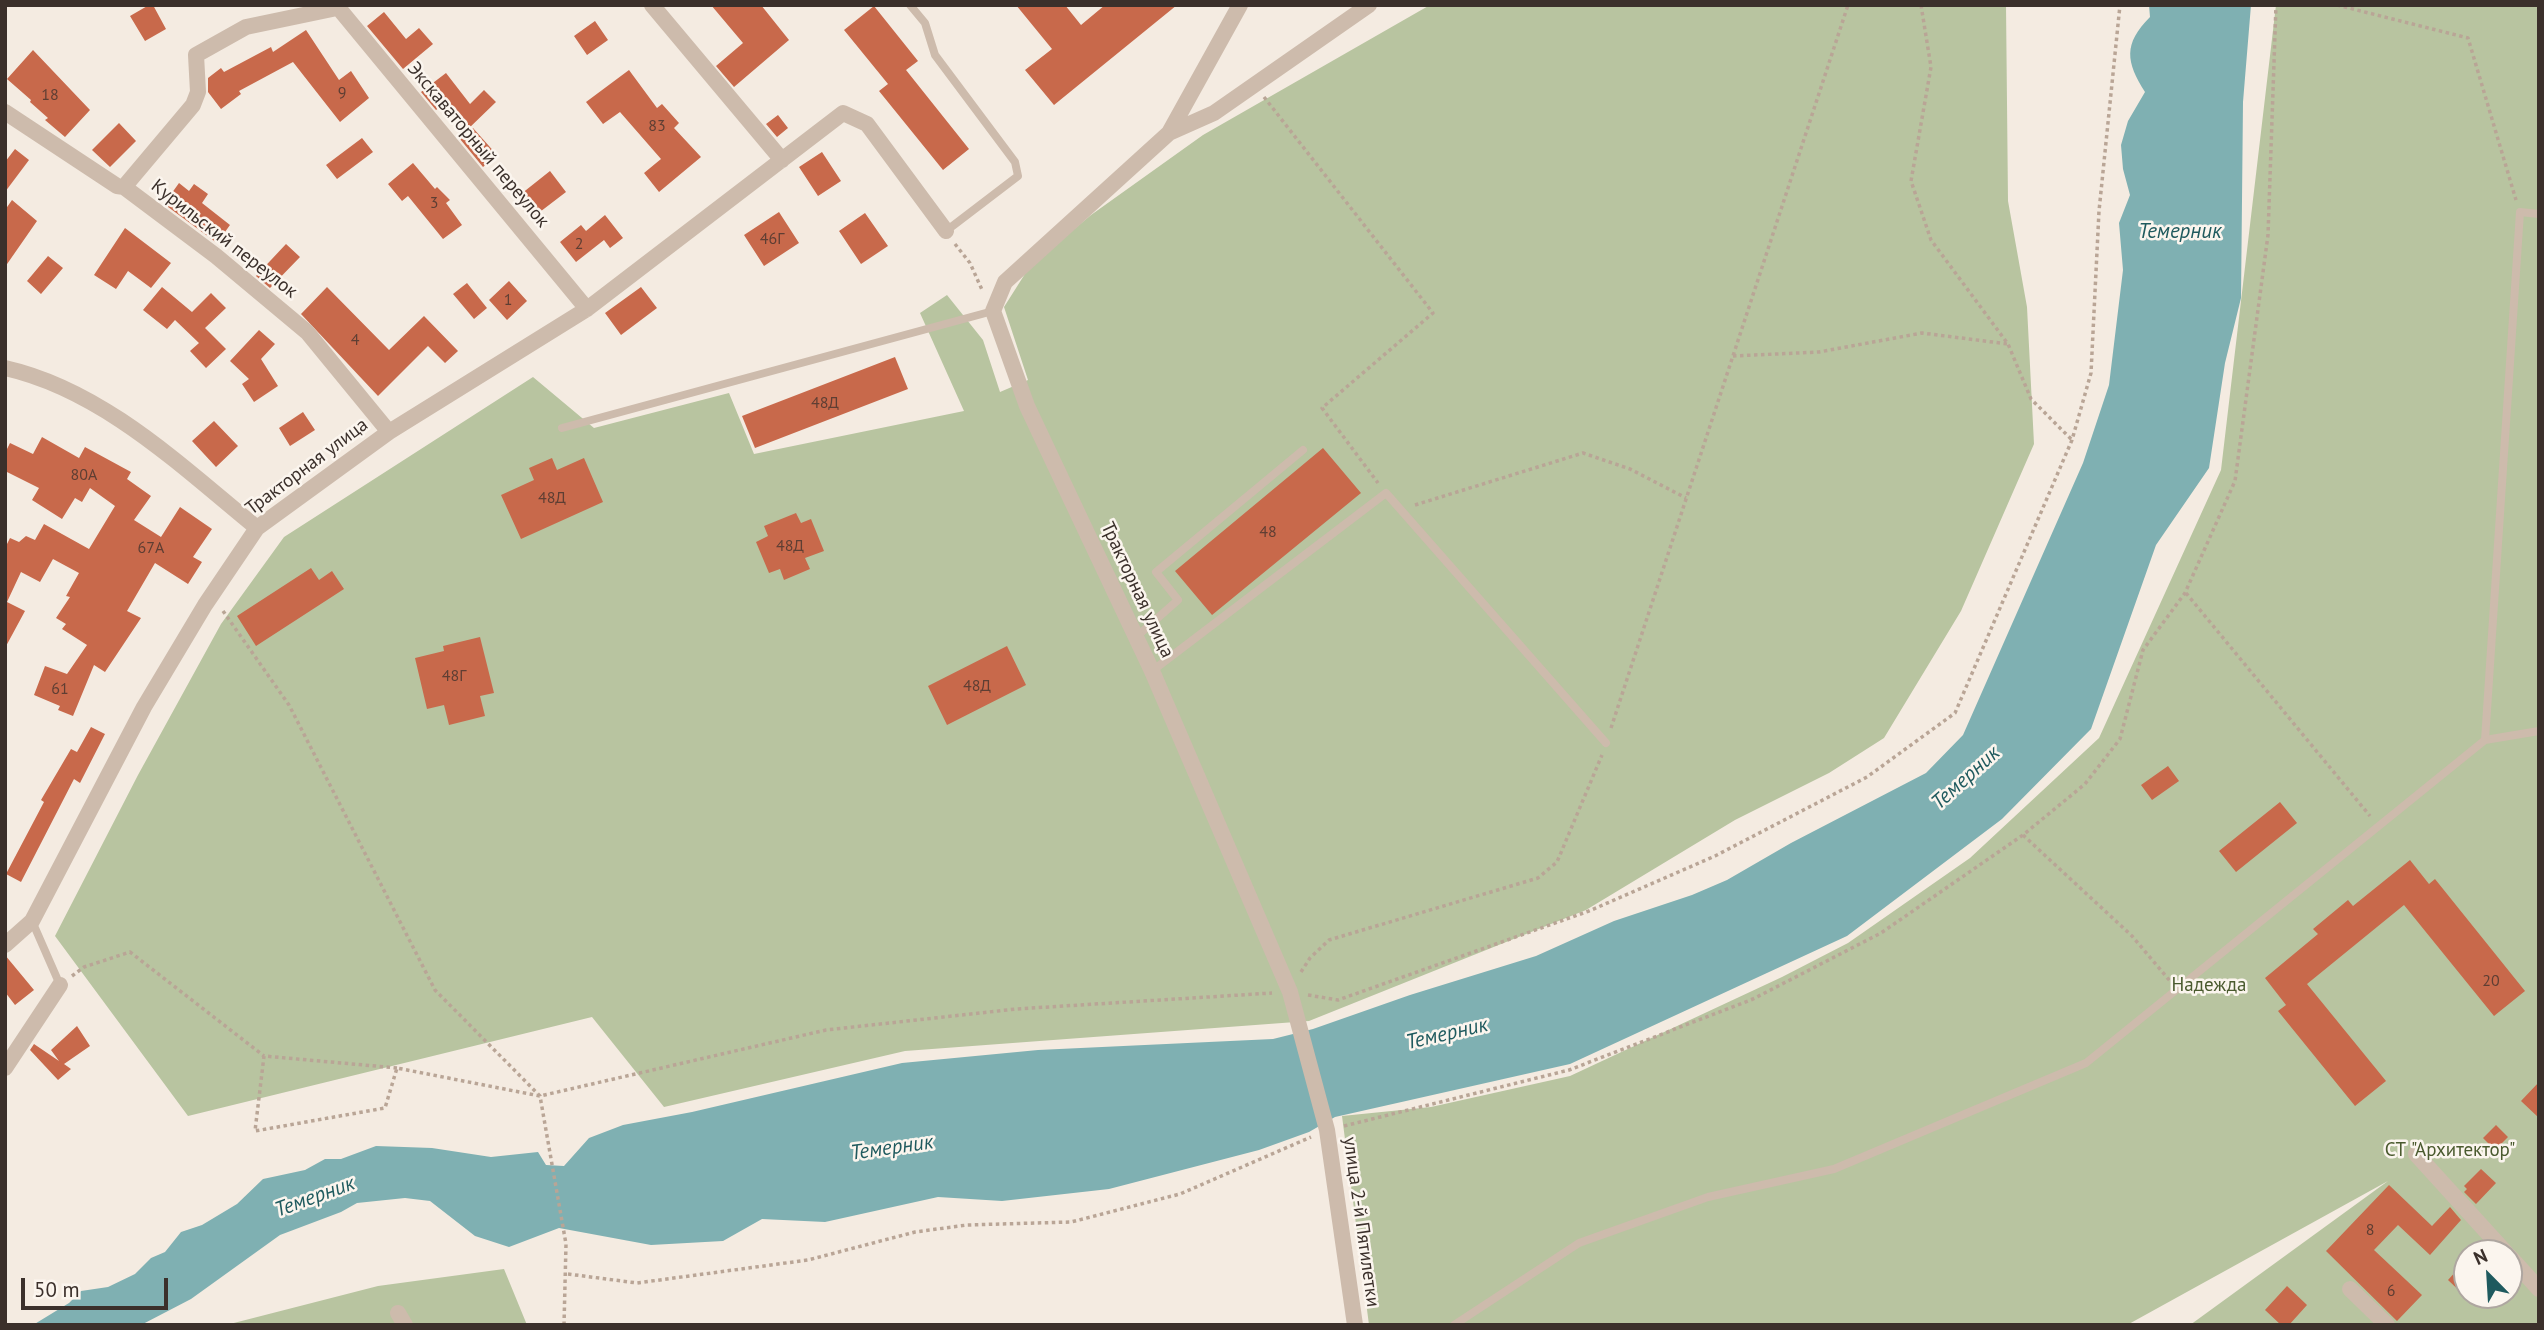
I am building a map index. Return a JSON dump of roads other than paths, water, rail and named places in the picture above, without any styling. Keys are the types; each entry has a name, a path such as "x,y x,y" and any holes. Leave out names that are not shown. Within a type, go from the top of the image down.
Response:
{"street":[{"path":"652,5 782,160"},
{"path":"1169,133 1240,5"},
{"path":"993,311 1005,282 1169,133 1213,113 1369,5"},
{"name":"Экскаваторный переулок","path":"124,187 193,105 198,92 196,55 246,27 336,6 587,309"},
{"name":"Курильский переулок","path":"5,112 117,186 124,187 216,256 307,332 389,432"},
{"name":"Тракторная улица","path":"5,945 32,920 144,707 211,595 257,528 389,432 587,309 843,113 867,124 946,231"},
{"name":"Тракторная улица","path":"993,311 1027,406 1152,671 1290,992 1326,1128"},
{"path":"5,368 28,373 94,404 153,444 257,528"},
{"path":"5,1068 60,985"},
{"name":"улица 2-й Пятилетки","path":"1326,1128 1355,1325"},
{"path":"2416,1154 2493,1239"},
{"path":"2523,1272 2539,1289"},
{"path":"2350,1289 2387,1325"}],"lane":[{"path":"910,5 926,23 935,55 1015,162 1017,176 946,231"},
{"path":"2485,740 2520,212 2539,214"},
{"path":"562,428 993,311"},
{"path":"1135,638 1178,600 1156,572 1303,450"},
{"path":"1152,671 1386,493 1606,743"},
{"path":"1454,1325 1579,1243 1708,1197 1833,1170 2086,1063 2485,740 2539,731"},
{"path":"32,920 60,985"}],"water":[{"name":"Темерник","path":"2149,5 2251,5 2243,102 2241,298 2225,363 2209,468 2156,545 2091,729 2002,819 1847,936 1570,1064 1335,1117 1309,1132 1259,1150 1109,1189 1002,1201 938,1197 825,1222 762,1219 723,1241 651,1245 559,1228 509,1247 475,1236 430,1201 405,1198 357,1203 341,1212 280,1235 191,1299 141,1325 33,1325 69,1303 81,1291 108,1287 135,1274 151,1258 165,1252 181,1232 202,1225 237,1204 263,1179 305,1170 325,1159 341,1159 376,1146 432,1148 491,1157 538,1152 546,1165 564,1166 589,1138 623,1125 692,1112 902,1063 1038,1050 1273,1039 1313,1029 1410,995 1536,956 1614,921 1692,895 1727,880 1791,843 1926,773 1963,735 2083,463 2109,385 2123,270 2119,223 2130,195 2123,169 2121,145 2128,121 2145,92 2134,71 2130,53 2135,36 2150,17"}],"park label":[{"name":"Надежда","path":"2209,986"},
{"name":"СТ \"Архитектор\"","path":"2450,1151"}]}
